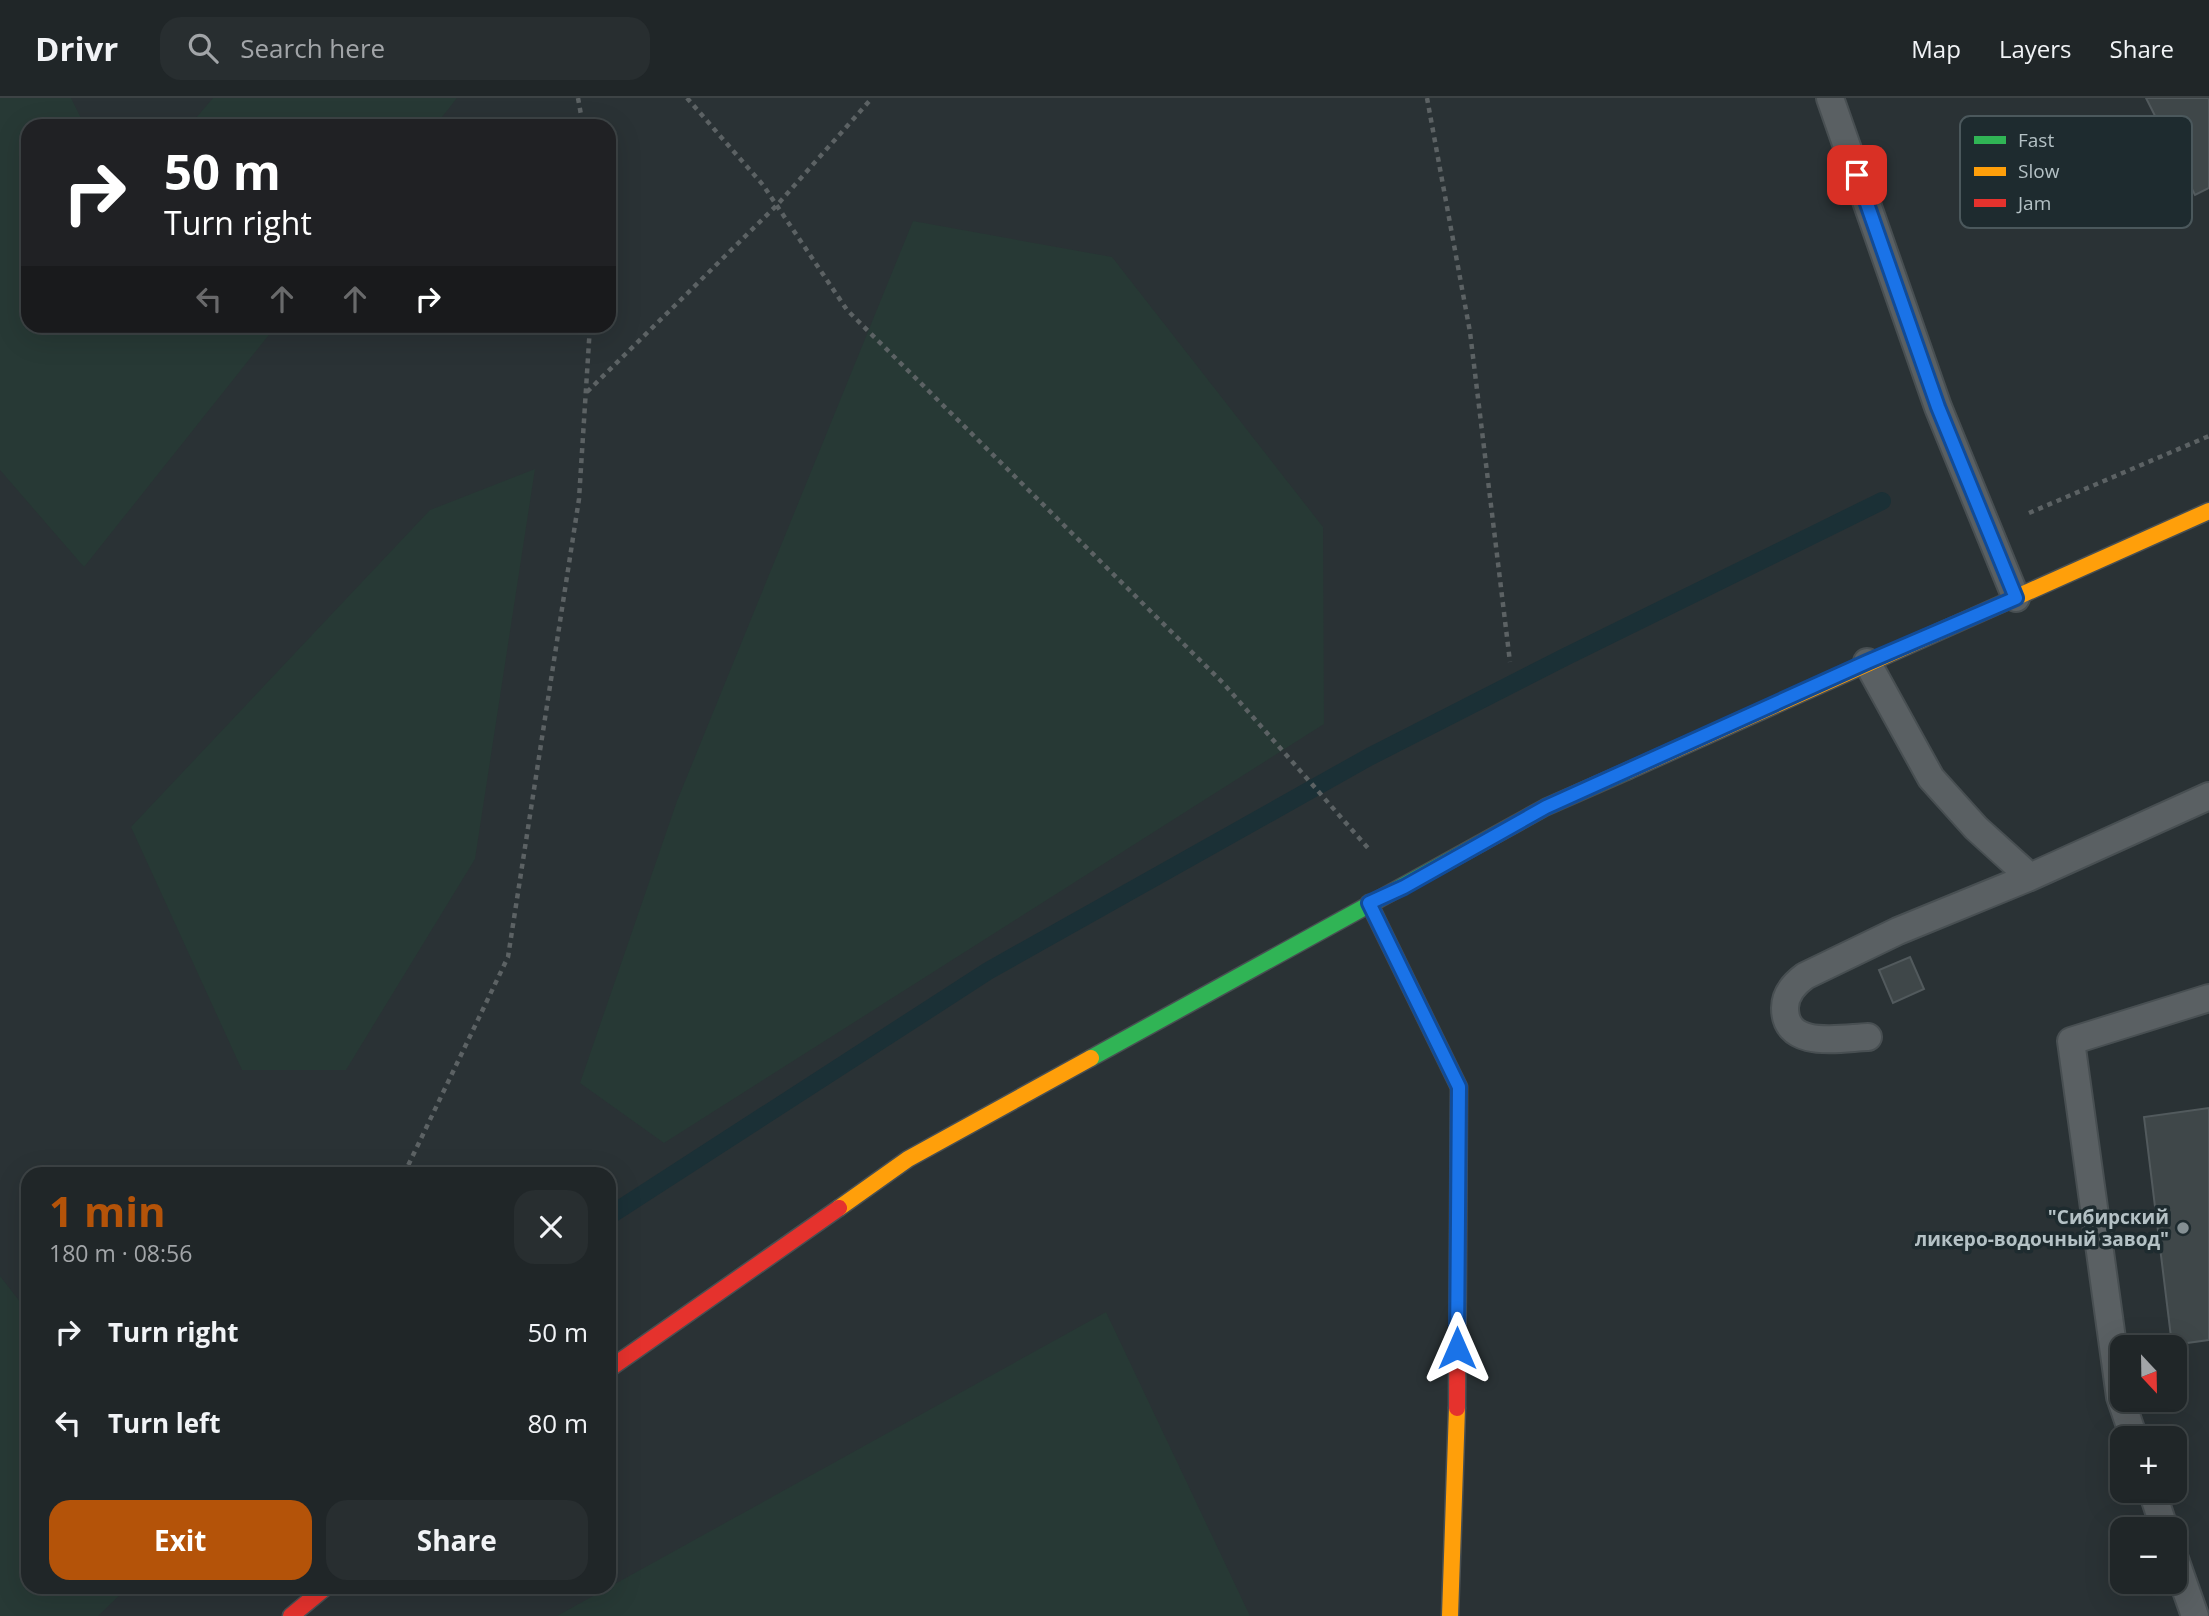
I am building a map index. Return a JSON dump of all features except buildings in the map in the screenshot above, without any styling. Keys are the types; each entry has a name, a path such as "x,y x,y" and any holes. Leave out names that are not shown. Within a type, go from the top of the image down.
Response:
{"main road":[{"path":"616,1363 908,1159 1546,807 2209,511"},
{"path":"1369,903 1459,1087 1457,1401 1450,1616"},
{"path":"291,1616 318,1594"}],"lane":[{"path":"1830,98 1938,407 2016,598"},
{"path":"1867,662 1931,778 1976,828 2030,877"},
{"path":"1868,1037 1812,1038 1796,1033 1786,1021 1785,1003 1793,985 1805,976 1898,931 2030,877 2209,796"},
{"path":"2130,1426 2120,1397 2071,1041 2209,998"},
{"path":"2187,1593 2195,1616"}],"path":[{"path":"578,98 582,119"},
{"path":"687,98 763,185 847,310 1223,683 1404,887"},
{"path":"586,393 777,205 872,98"},
{"path":"1427,98 1470,332 1510,662"},
{"path":"407,1167 508,957 579,499 590,333"},
{"path":"1988,530 2209,436"}],"green space":[{"path":"0,98 71,98 82,119 21,119 21,333 270,333 84,567 0,470"},
{"path":"213,98 457,98 440,119 195,119"},
{"path":"913,221 1112,257 1323,527 1324,724 664,1143 580,1083 677,801"},
{"path":"535,469 475,859 346,1070 242,1070 131,827 430,510"},
{"path":"0,1276 21,1303 21,1594 121,1594 98,1616 0,1616"},
{"path":"1106,1312 1250,1616 557,1616 597,1594 616,1594 616,1583"}],"waterway":[{"path":"616,1211 988,971 1369,757 1882,501"}],"traffic: fast":[{"path":"1091,1058 1546,807 1628,771"}],"traffic: slow":[{"path":"1628,771 2209,511"},
{"path":"839,1208 908,1159 1091,1058"},
{"path":"1450,1616 1457,1408"}],"traffic: jam":[{"path":"1369,903 1459,1087 1457,1408"},
{"path":"616,1364 839,1208"},
{"path":"291,1616 318,1594"}],"place":[{"name":"\"Сибирский ликеро-водочный завод\"","path":"2183,1228"}],"route":[{"path":"1457,1348 1459,1087 1369,903 1404,887 1546,807 2016,598 1938,407 1857,175"}]}
